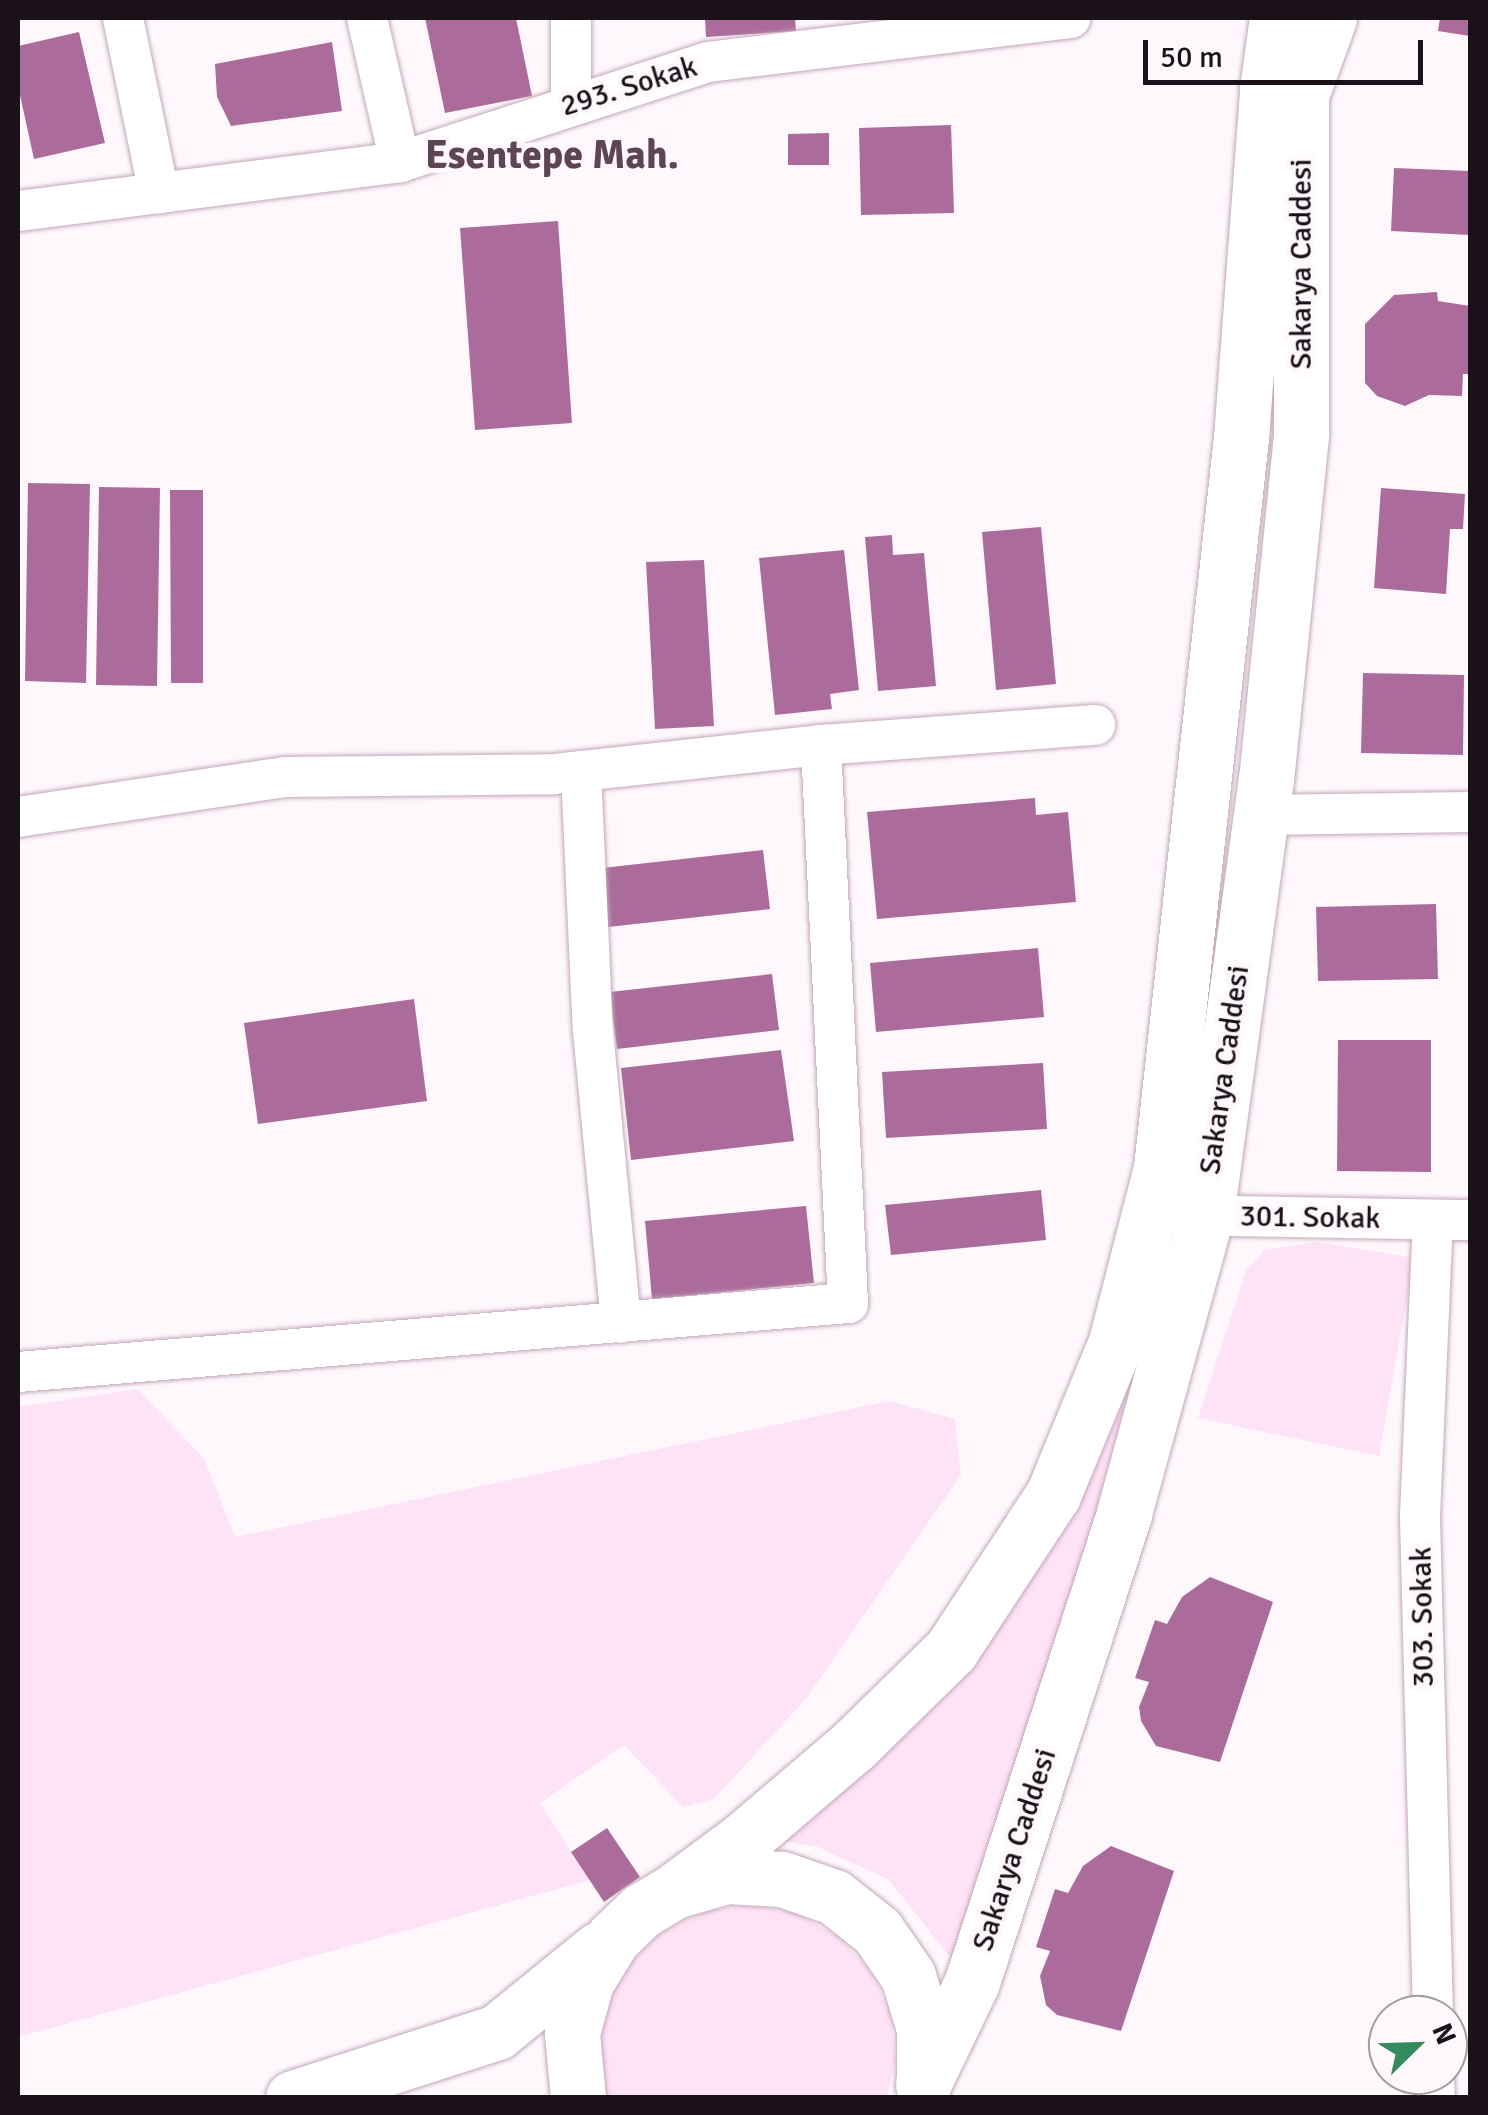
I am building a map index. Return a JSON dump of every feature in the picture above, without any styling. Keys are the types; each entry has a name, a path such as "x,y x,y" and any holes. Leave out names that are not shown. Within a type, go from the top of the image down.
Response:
{"main road":[{"name":"Sakarya Caddesi","path":"293,2098 497,2032 641,1911 744,1839 853,1746 951,1650 1052,1494 1116,1342 1161,1168 1241,438 1267,89 1277,18"},
{"name":"Sakarya Caddesi","path":"922,2091 972,1982 1124,1513 1206,1216 1261,814 1301,434 1301,95 1329,18"},
{"path":"674,1891 727,1876 782,1878 834,1897 877,1931 908,1976 924,2029 922,2091"},
{"path":"578,2098 572,2033 586,1982 612,1938"}],"street":[{"path":"122,18 159,192"},
{"path":"366,18 400,162"},
{"path":"571,18 571,104"},
{"name":"293. Sokak","path":"18,211 400,162 708,62 1070,18"},
{"path":"18,817 285,778 582,772 821,745 1095,725"},
{"path":"18,1372 848,1304 821,745"},
{"path":"582,772 593,1032 621,1323"},
{"path":"1261,814 1470,812"},
{"name":"301. Sokak","path":"1150,1214 1452,1220"},
{"name":"303. Sokak","path":"1432,1995 1420,1516 1452,1220"}],"shaded area":[{"path":"1318,1242 1414,1258 1379,1456 1198,1418 1246,1271 1264,1250"},
{"path":"1148,1371 957,1955 949,1956 889,1880 818,1847 782,1841 1087,1476 1132,1386"},
{"path":"137,1389 204,1458 235,1537 890,1401 955,1419 961,1475 806,1699 714,1799 683,1807 624,1745 540,1803 590,1880 18,2037 18,1407"},
{"path":"749,1905 796,1913 838,1936 871,1971 891,2015 895,2063 887,2097 608,2097 600,2069 603,2018 622,1973 656,1936 700,1912"}],"building":[{"path":"425,18 516,18 532,96 445,113"},
{"path":"705,18 795,18 796,31 706,37"},
{"path":"1440,18 1470,18 1470,36 1438,31"},
{"path":"79,32 105,143 34,159 18,86 18,46"},
{"path":"332,42 342,111 231,126 217,97 215,64"},
{"path":"951,125 954,213 861,215 859,128"},
{"path":"829,133 829,165 788,165 788,134"},
{"path":"1394,168 1470,171 1470,235 1391,231"},
{"path":"558,221 572,423 475,430 460,228"},
{"path":"1437,292 1438,301 1470,306 1470,374 1463,374 1462,396 1429,395 1405,406 1377,396 1365,383 1365,324 1394,295"},
{"path":"28,483 90,484 86,683 25,681"},
{"path":"99,487 160,488 157,686 96,685"},
{"path":"1381,488 1465,494 1463,529 1450,529 1446,594 1374,588"},
{"path":"170,490 203,490 203,683 171,683"},
{"path":"1041,527 1056,684 996,690 982,532"},
{"path":"892,535 893,555 924,553 936,686 878,691 865,537"},
{"path":"844,550 859,690 830,694 832,709 775,715 759,558"},
{"path":"704,560 714,726 655,729 646,562"},
{"path":"1363,673 1464,675 1463,755 1361,753"},
{"path":"1035,798 1036,815 1068,812 1076,902 877,919 867,812"},
{"path":"763,850 770,909 608,927 602,868"},
{"path":"1436,904 1438,979 1318,981 1316,907"},
{"path":"1038,948 1044,1017 876,1032 870,963"},
{"path":"772,974 779,1030 617,1049 610,992"},
{"path":"414,999 427,1101 258,1124 244,1023"},
{"path":"1338,1040 1431,1040 1431,1172 1337,1171"},
{"path":"781,1050 794,1141 631,1160 621,1068"},
{"path":"1043,1063 1047,1129 886,1138 882,1072"},
{"path":"1041,1190 1046,1240 891,1255 885,1205"},
{"path":"806,1206 814,1283 652,1299 645,1221"},
{"path":"1210,1577 1273,1602 1220,1762 1156,1746 1141,1721 1139,1707 1149,1682 1135,1678 1155,1620 1167,1624 1182,1597"},
{"path":"607,1828 640,1877 604,1902 571,1852"},
{"path":"1111,1846 1174,1871 1121,2031 1057,2015 1046,2005 1040,1976 1050,1951 1036,1947 1055,1889 1068,1893 1083,1866"}],"district":[{"name":"Esentepe Mah.","path":"552,155"}]}
